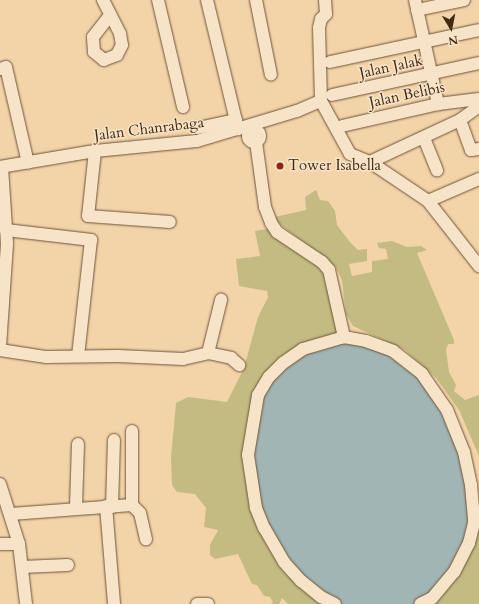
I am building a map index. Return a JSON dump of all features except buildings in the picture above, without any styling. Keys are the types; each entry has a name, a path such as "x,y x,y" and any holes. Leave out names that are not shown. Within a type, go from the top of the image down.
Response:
{"street":[{"path":"103,0 110,15"},
{"path":"158,0 183,107"},
{"path":"207,0 247,132 268,215 277,232 322,262 329,270 344,336"},
{"path":"256,0 271,75"},
{"path":"325,0 326,14 321,19 319,28 321,101 350,154 370,162 428,201 479,266"},
{"path":"438,104 416,5 464,0"},
{"path":"330,62 479,30"},
{"name":"Jalan Jalak","path":"332,95 479,63"},
{"path":"0,69 6,67 28,163"},
{"name":"Jalan Belibis","path":"342,126 438,104 479,98"},
{"name":"Jalan Chanrabaga","path":"1,167 95,151 187,142 247,132 273,119 321,101"},
{"path":"370,162 460,120 479,106"},
{"path":"198,128 247,132 273,119"},
{"path":"460,120 471,150 479,149"},
{"path":"424,138 437,172"},
{"path":"95,151 88,216 170,222"},
{"path":"1,167 6,230 0,349 46,357 78,356 186,359 208,353 231,358 239,365"},
{"path":"428,201 479,179"},
{"path":"6,230 91,240 78,356"},
{"path":"208,353 221,300"},
{"path":"335,604 322,598 301,581 284,562 264,528 256,508 248,455 258,395 269,377 283,363 303,349 344,336 366,341 393,351 422,374 439,395 455,424 464,452 471,484 477,524 454,572 430,601 420,604"},
{"path":"132,431 132,505 140,513 146,539"},
{"path":"114,440 109,506 114,604"},
{"path":"76,507 78,444"},
{"path":"0,484 19,544 26,604"},
{"path":"7,509 132,505"},
{"path":"0,544 19,544"},
{"path":"22,567 68,565"},
{"path":"197,604 208,604"}],"shaded area":[{"path":"316,190 320,200 328,201 335,211 337,225 349,241 358,250 367,249 367,261 349,264 352,276 372,272 372,261 388,259 386,249 379,248 377,243 392,241 407,247 421,246 427,250 417,253 454,340 454,344 448,344 446,350 449,372 456,385 454,391 465,400 479,395 479,456 459,410 436,378 405,350 353,326 346,314 342,280 335,266 277,222 275,217 306,210 305,197"},
{"path":"273,228 322,262 344,337 335,604 288,604 282,598 279,604 271,604 273,602 270,597 264,596 257,585 252,584 238,554 215,559 210,555 210,545 218,530 204,527 206,508 195,494 177,492 172,485 171,457 176,403 188,397 227,402 244,368 258,317 268,297 267,291 239,286 236,259 260,256 255,231"},
{"path":"344,337 411,365 455,424 474,523 454,572 420,604 335,604 301,581 264,528 248,455 269,377 283,363"},
{"path":"479,525 479,604 420,604"}],"place":[{"name":"Tower Isabella","path":"280,166"}]}
